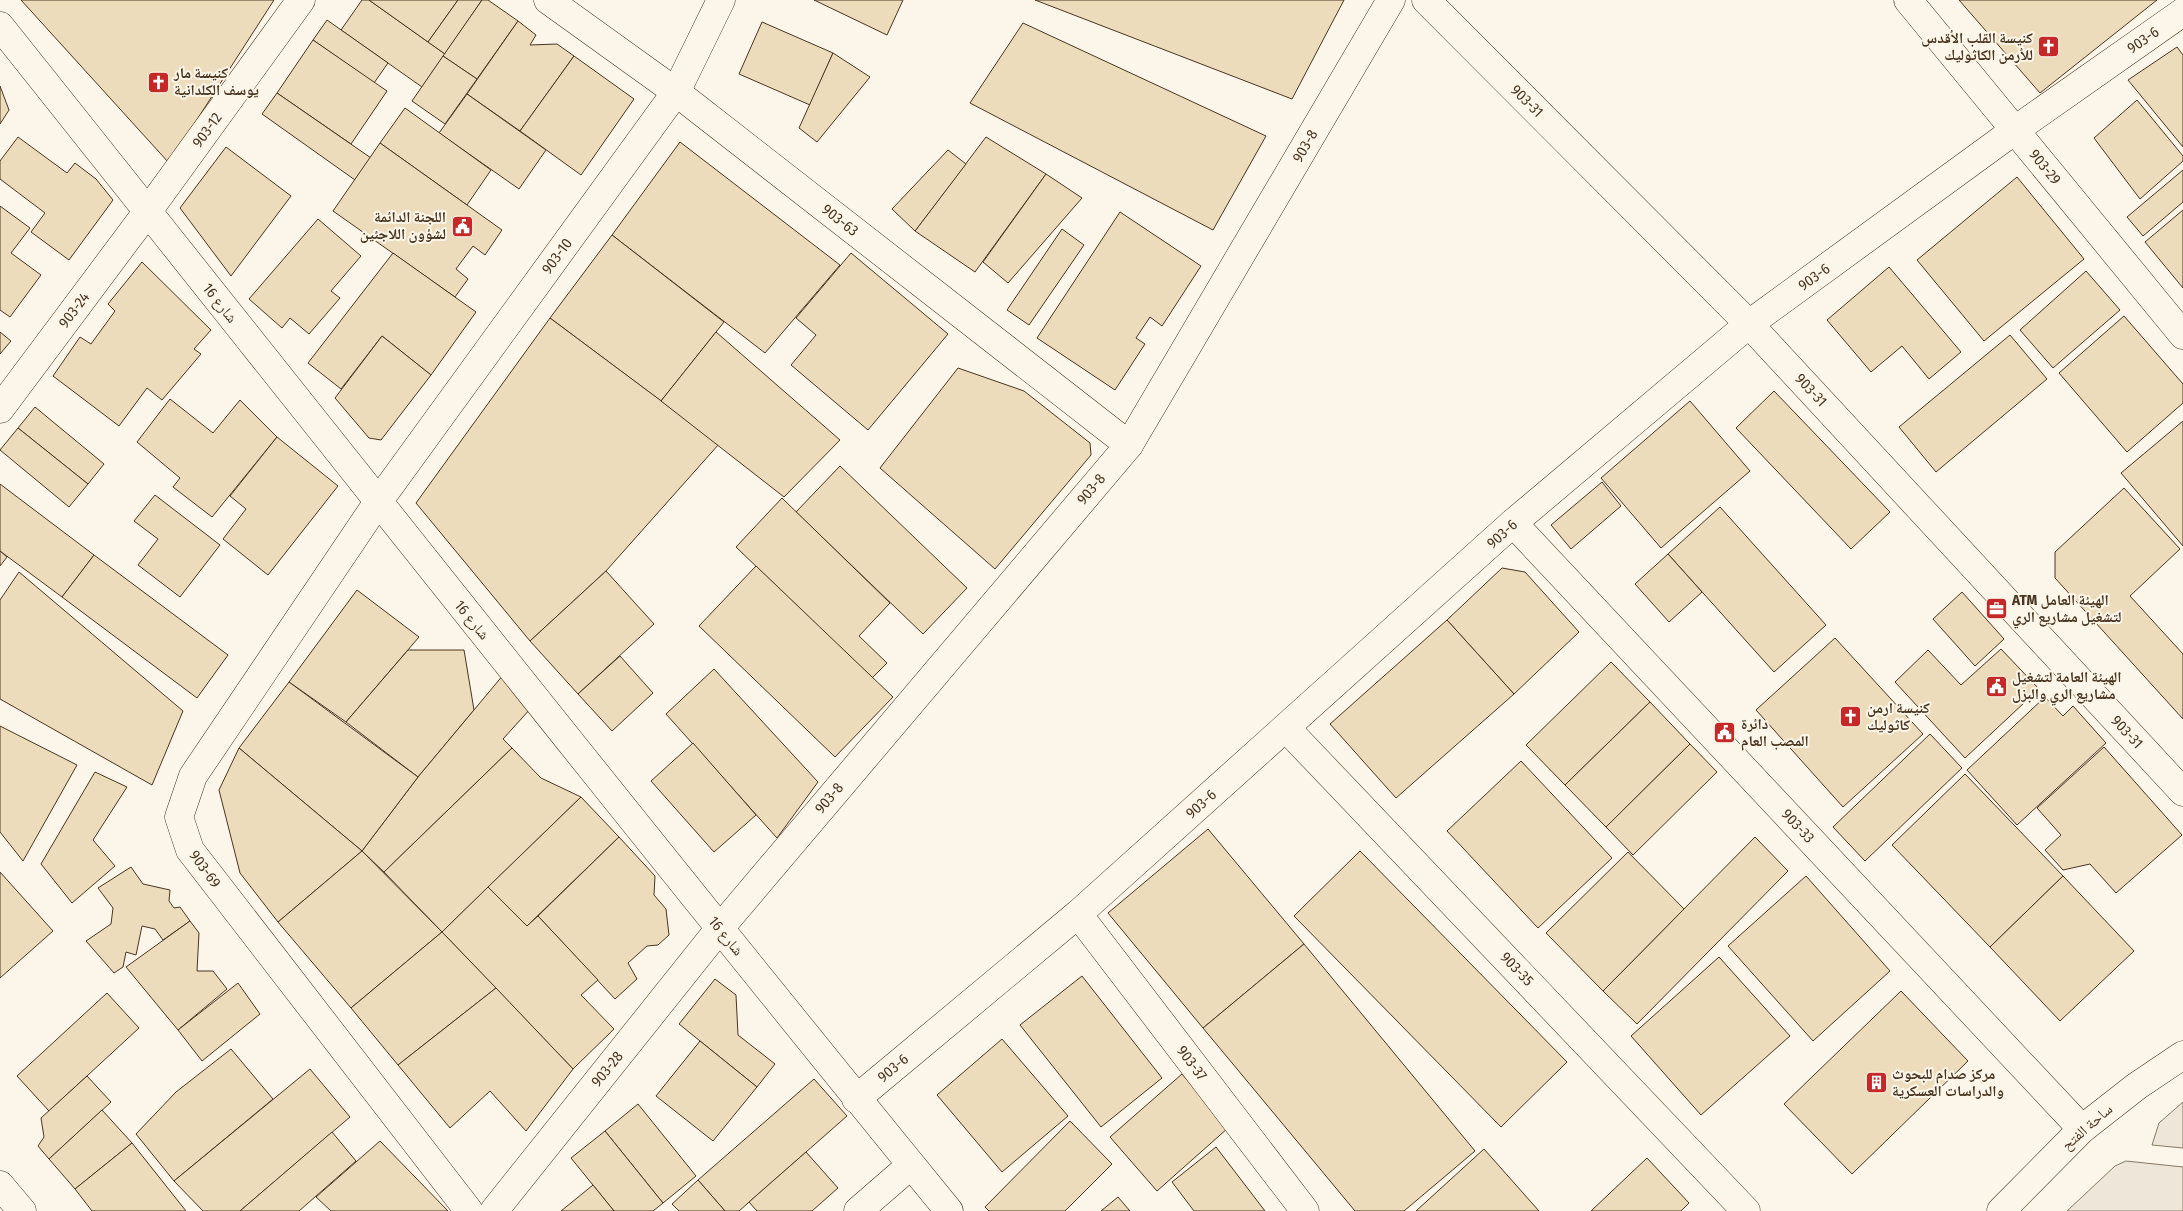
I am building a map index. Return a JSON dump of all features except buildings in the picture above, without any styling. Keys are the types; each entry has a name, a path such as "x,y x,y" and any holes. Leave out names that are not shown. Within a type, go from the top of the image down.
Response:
{"street":[{"name":"903-12","path":"148,212 301,0"},
{"name":"903-63","path":"548,0 676,92 1129,445"},
{"name":"903-10","path":"378,502 676,92 721,0"},
{"name":"903-8","path":"720,928 1129,445 1391,0"},
{"name":"903-31","path":"1426,0 1749,324 2183,792"},
{"name":"903-29","path":"1908,0 2183,335"},
{"name":"903-6","path":"856,1099 1078,914 1513,523 1749,324 2015,130 2183,12"},
{"name":"شارع 16","path":"0,26 856,1099 949,1211"},
{"name":"903-24","path":"0,409 148,212"},
{"name":"903-69","path":"378,502 192,776 179,817 190,850 469,1211"},
{"name":"903-33","path":"1513,523 2082,1129"},
{"name":"903-35","path":"1286,728 1746,1211"},
{"name":"903-37","path":"1078,914 1305,1211"},
{"name":"903-28","path":"494,1211 720,928"},
{"name":"ساحة الفتح","path":"2000,1211 2082,1129 2137,1086 2183,1056"},
{"path":"858,1211 911,1165"},
{"path":"0,1186 22,1211"}],"shaded area":[{"path":"2183,1102 2183,1148 2152,1145 2159,1123"},
{"path":"2126,1161 2183,1167 2183,1211 2067,1211 2115,1166"}],"place":[{"name":"كنيسة القلب الأقدس للأرمن الكاثوليك","path":"2049,47"},
{"name":"كنيسة مار يوسف الكلدانية","path":"158,82"},
{"name":"اللجنة الدائمة لشؤون اللاجئين","path":"462,226"},
{"name":"ATM الهيئة العامل لتشغيل مشاريع الري","path":"1996,609"},
{"name":"الهيئة العامة لتشغيل مشاريع الري والبزل","path":"1996,686"},
{"name":"كنيسة ارمن كاثوليك","path":"1851,717"},
{"name":"دائرة المصب العام","path":"1725,733"},
{"name":"مركز صدام للبحوث والدراسات العسكرية","path":"1876,1083"}]}
